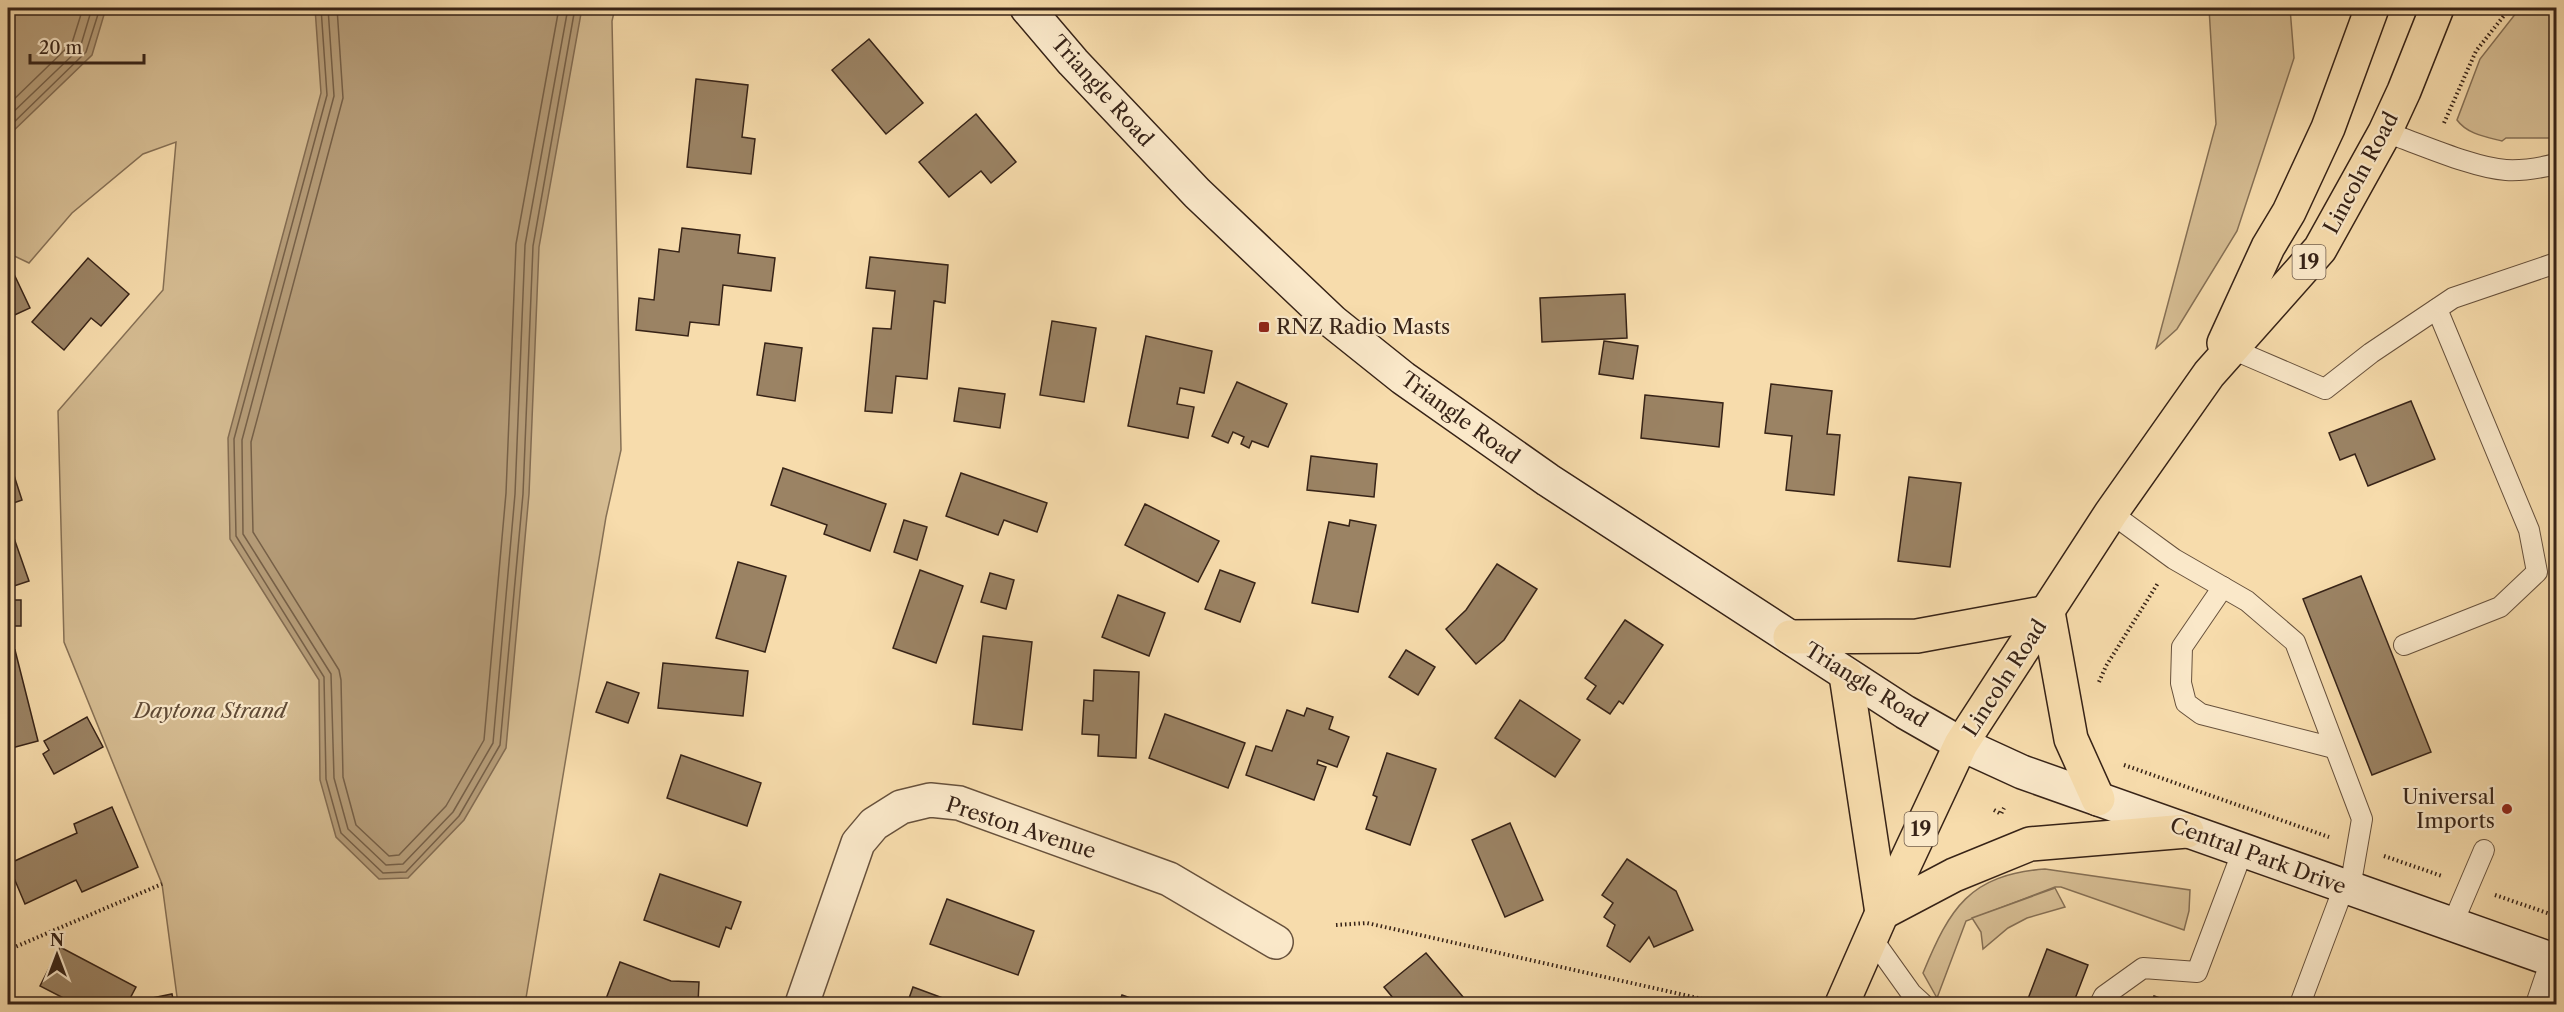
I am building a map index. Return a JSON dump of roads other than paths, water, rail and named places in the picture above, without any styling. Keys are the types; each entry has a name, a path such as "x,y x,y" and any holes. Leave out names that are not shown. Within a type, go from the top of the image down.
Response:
{"main road":[{"name":"Triangle Road","path":"1027,8 1073,62 1197,194 1333,322 1403,378 1477,432 1846,675 1961,744"},
{"name":"Lincoln Road","path":"2209,374 2268,247 2289,213 2328,128 2372,8"},
{"name":"Lincoln Road","path":"1842,1005 1876,925 1961,744 2111,513 2209,374 2320,249 2385,132 2437,8"},
{"path":"1790,637 1917,636 2048,612 2071,739 2098,799"},
{"path":"1846,675 1876,925 1954,875 2030,844 2187,831"},
{"name":"Central Park Drive","path":"1961,744 2022,772 2554,960"},
{"name":"Preston Avenue","path":"802,1005 858,843 874,824 901,807 930,800 959,803 1169,879 1276,942"}],"lane":[{"path":"2385,132 2479,165 2504,170 2537,169 2556,164"},
{"path":"2232,349 2325,389 2371,353 2453,298 2556,263"},
{"path":"2404,645 2500,607 2536,572 2529,530 2437,309"},
{"path":"2111,513 2174,559 2247,601 2295,642 2362,819 2358,847 2347,887 2300,1005"},
{"path":"2223,587 2182,647 2181,683 2186,703 2201,714 2334,748"},
{"path":"2100,1005 2104,996 2143,968 2197,972 2243,850"},
{"path":"2452,925 2484,850"},
{"path":"1876,925 1911,993 1923,1005"},
{"path":"2536,1005 2554,960"}],"water":[{"path":"8,8 106,8 92,55 8,136"},
{"path":"315,8 582,8 539,247 529,494 506,748 464,820 408,878 379,879 336,837 320,780 319,680 230,539 228,438 321,93"}],"place":[{"name":"RNZ Radio Masts","path":"1264,327"},
{"name":"Universal Imports","path":"2507,809"}],"park label":[{"name":"Daytona Strand","path":"210,711"}]}
